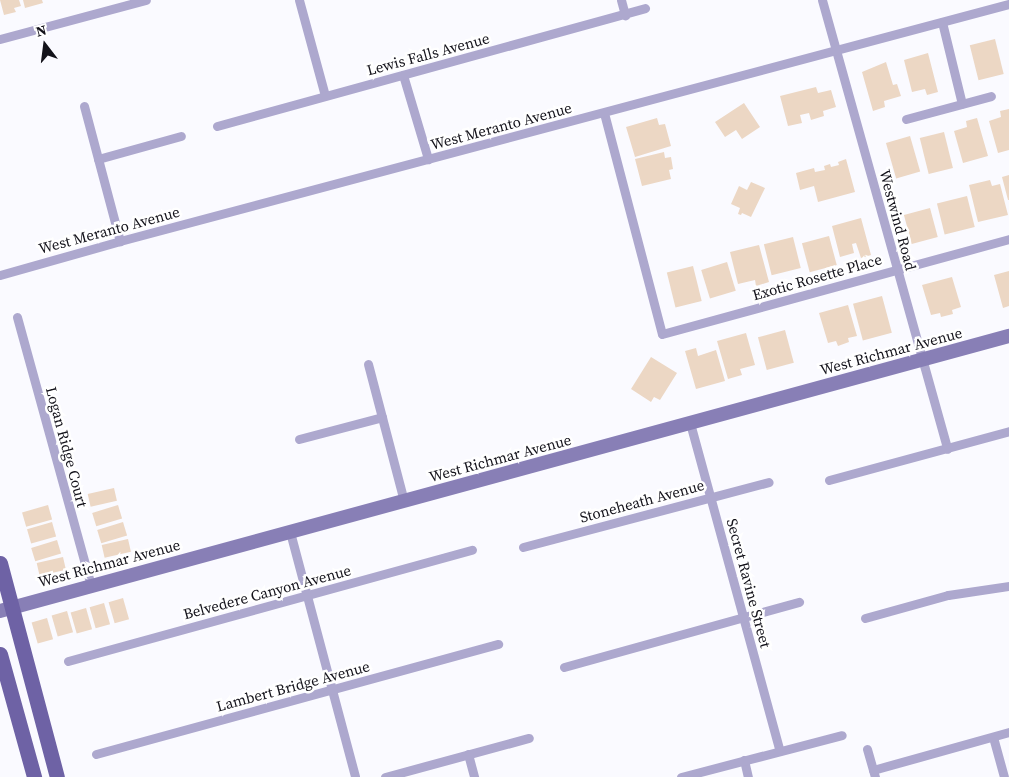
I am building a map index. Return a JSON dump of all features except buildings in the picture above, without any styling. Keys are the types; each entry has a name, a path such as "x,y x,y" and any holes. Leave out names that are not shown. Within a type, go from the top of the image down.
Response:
{"main road":[{"path":"0,563 6,609 57,777"},
{"path":"0,654 34,777"}],"street":[{"path":"0,39 146,0"},
{"path":"298,0 325,96"},
{"path":"621,0 625,14"},
{"name":"Westwind Road","path":"822,0 947,448"},
{"name":"West Meranto Avenue","path":"0,275 120,241 1009,4"},
{"name":"Lewis Falls Avenue","path":"217,126 645,8"},
{"path":"942,22 962,104"},
{"path":"403,75 428,159"},
{"path":"906,119 991,96"},
{"path":"84,106 120,241"},
{"name":"Exotic Rosette Place","path":"604,113 662,334 897,268 1009,239"},
{"path":"98,159 181,136"},
{"name":"Logan Ridge Court","path":"17,317 91,584"},
{"name":"West Richmar Avenue","path":"6,609 91,584 404,502 1009,336"},
{"path":"368,364 404,502"},
{"path":"299,438 382,417"},
{"name":"Secret Ravine Street","path":"690,423 780,751"},
{"path":"829,480 1009,431"},
{"name":"Stoneheath Avenue","path":"523,547 769,482"},
{"path":"290,532 355,777"},
{"name":"Belvedere Canyon Avenue","path":"68,661 472,550"},
{"path":"865,618 948,595 1009,586"},
{"path":"564,667 799,602"},
{"name":"Lambert Bridge Avenue","path":"96,754 498,644"},
{"path":"867,749 874,773 1009,732"},
{"path":"681,777 842,734"},
{"path":"992,737 1004,777"},
{"path":"385,777 529,738"},
{"path":"468,754 474,777"},
{"path":"744,760 748,777"}]}
